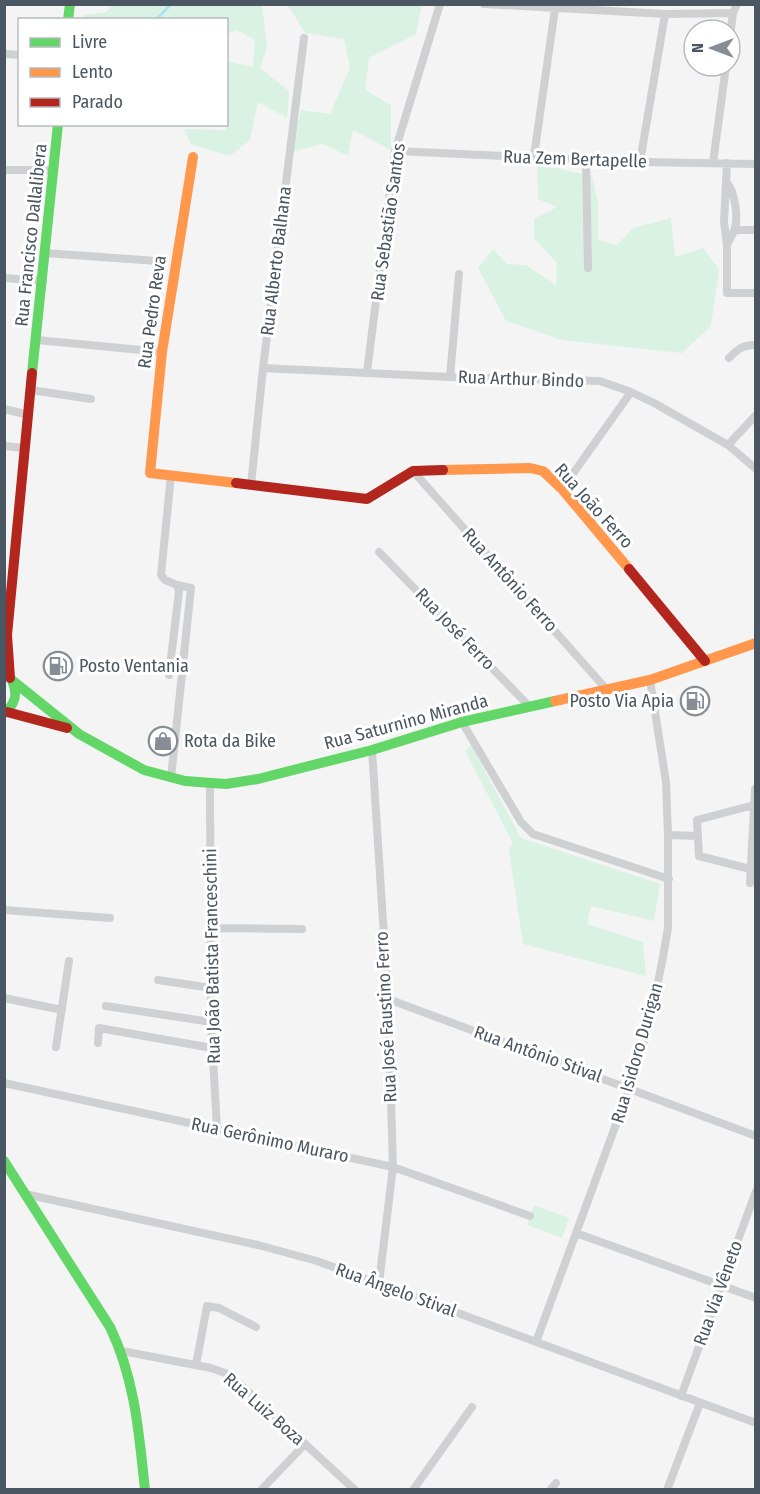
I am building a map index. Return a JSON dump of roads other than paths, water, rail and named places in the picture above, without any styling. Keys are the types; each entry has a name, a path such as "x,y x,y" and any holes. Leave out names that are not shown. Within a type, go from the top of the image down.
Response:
{"street":[{"name":"Rua Sebastião Santos","path":"367,372 395,151 440,4"},
{"path":"484,4 665,14 733,14"},
{"path":"732,18 737,4"},
{"path":"534,156 555,9"},
{"path":"640,162 665,14"},
{"name":"Rua Alberto Balhana","path":"251,485 262,368 304,38"},
{"path":"713,163 724,78"},
{"name":"Rua Francisco Dallalibera","path":"6,713 12,708 17,694 9,678 6,640 58,126"},
{"name":"Rua Zem Bertapelle","path":"395,151 640,162 756,164"},
{"name":"Rua Pedro Reva","path":"171,475 150,473 162,352 193,157"},
{"path":"586,158 588,268"},
{"path":"727,163 724,222 727,245 727,293 756,293"},
{"path":"4,170 54,170"},
{"path":"727,183 734,194 735,230 727,245"},
{"path":"735,230 756,230"},
{"path":"45,253 157,261"},
{"path":"450,377 459,274"},
{"path":"4,278 43,281"},
{"path":"37,340 162,352"},
{"path":"729,358 737,349 748,344 756,345"},
{"name":"Rua Arthur Bindo","path":"262,368 600,381 654,403 728,445 756,469"},
{"path":"31,390 91,399"},
{"path":"562,489 631,392"},
{"path":"4,409 29,415"},
{"path":"728,445 755,416"},
{"path":"4,446 25,448"},
{"name":"Rua João Ferro","path":"412,471 530,468 543,471 562,489 705,661"},
{"path":"171,778 191,588 165,580 161,575 171,475 367,499 379,495 399,477 412,471"},
{"name":"Rua Antônio Ferro","path":"412,471 607,690"},
{"name":"Rua José Ferro","path":"379,552 530,706"},
{"path":"169,675 179,591 177,585"},
{"name":"Rua Saturnino Miranda","path":"9,678 70,729 144,770 171,778 210,784 239,783 372,750 462,722 650,680 756,643"},
{"name":"Rua Isidoro Durigan","path":"536,1342 630,1088 662,966 668,928 666,782 650,680"},
{"name":"Rua Saturnino Miranda","path":"6,713 20,714 70,729"},
{"path":"462,722 521,822 533,834 669,879"},
{"name":"Rua José Faustino Ferro","path":"372,750 388,999 393,1167 379,1283"},
{"name":"Rua João Batista Franceschini","path":"210,784 211,1022 217,1129"},
{"path":"750,883 755,789"},
{"path":"750,869 699,856 697,820 754,805"},
{"path":"668,835 697,836"},
{"path":"4,910 110,918"},
{"path":"211,928 302,929"},
{"path":"56,1047 69,961"},
{"path":"158,980 211,988"},
{"path":"4,998 62,1010"},
{"name":"Rua Antônio Stival","path":"388,999 756,1136"},
{"path":"106,1006 211,1022"},
{"path":"98,1043 99,1028 212,1048"},
{"name":"Rua Gerônimo Muraro","path":"4,1083 393,1167 530,1216"},
{"path":"4,1161 110,1327 122,1351 134,1392 145,1490"},
{"name":"Rua Via Vêneto","path":"681,1395 756,1191"},
{"name":"Rua Ângelo Stival","path":"25,1194 258,1245 317,1261 756,1423"},
{"path":"576,1233 756,1298"},
{"path":"196,1365 207,1306 224,1311 256,1327"},
{"name":"Rua Luiz Boza","path":"122,1351 218,1370 233,1378 355,1490"},
{"path":"667,1490 700,1402"},
{"path":"412,1490 472,1407"},
{"path":"261,1490 305,1444"}],"waterway":[{"path":"158,18 171,4"}],"place":[{"name":"Posto Ventania","path":"58,666"},
{"name":"Posto Via Apia","path":"695,701"},
{"name":"Rota da Bike","path":"163,741"}]}
